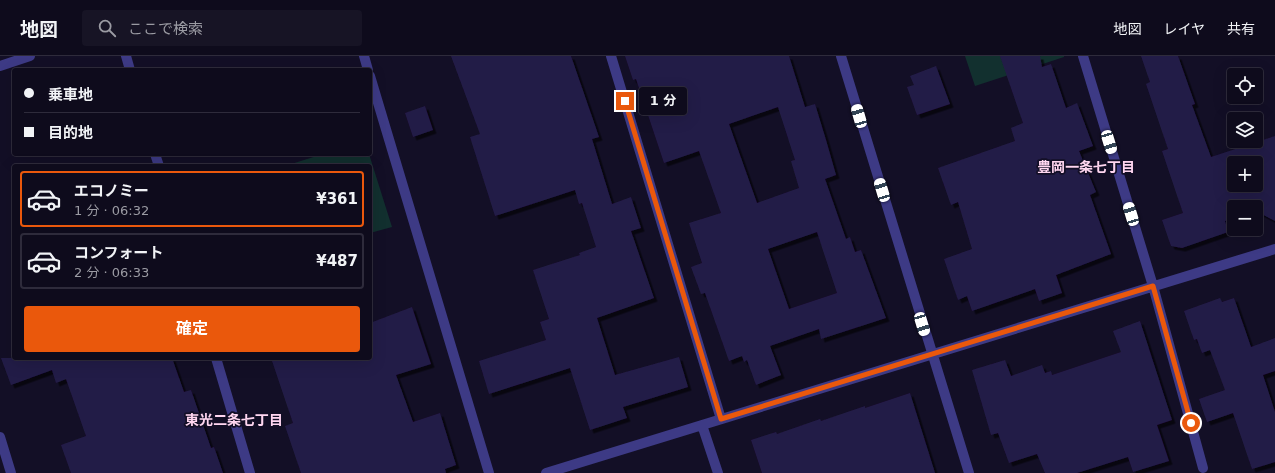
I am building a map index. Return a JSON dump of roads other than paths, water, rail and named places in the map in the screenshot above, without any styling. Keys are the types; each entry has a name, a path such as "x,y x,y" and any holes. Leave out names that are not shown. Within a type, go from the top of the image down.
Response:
{"street":[{"path":"0,66 30,56"},
{"path":"126,56 129,68"},
{"path":"364,56 367,68"},
{"path":"611,56 721,419"},
{"path":"842,56 931,353 969,473"},
{"path":"1083,56 1153,286 1203,468"},
{"path":"372,83 489,473"},
{"path":"546,473 931,353 1275,249"},
{"path":"217,360 250,473"},
{"path":"702,425 718,473"},
{"path":"0,437 11,473"}],"district":[{"name":"豊岡一条七丁目","path":"1086,167"},
{"name":"東光二条七丁目","path":"234,420"}]}
